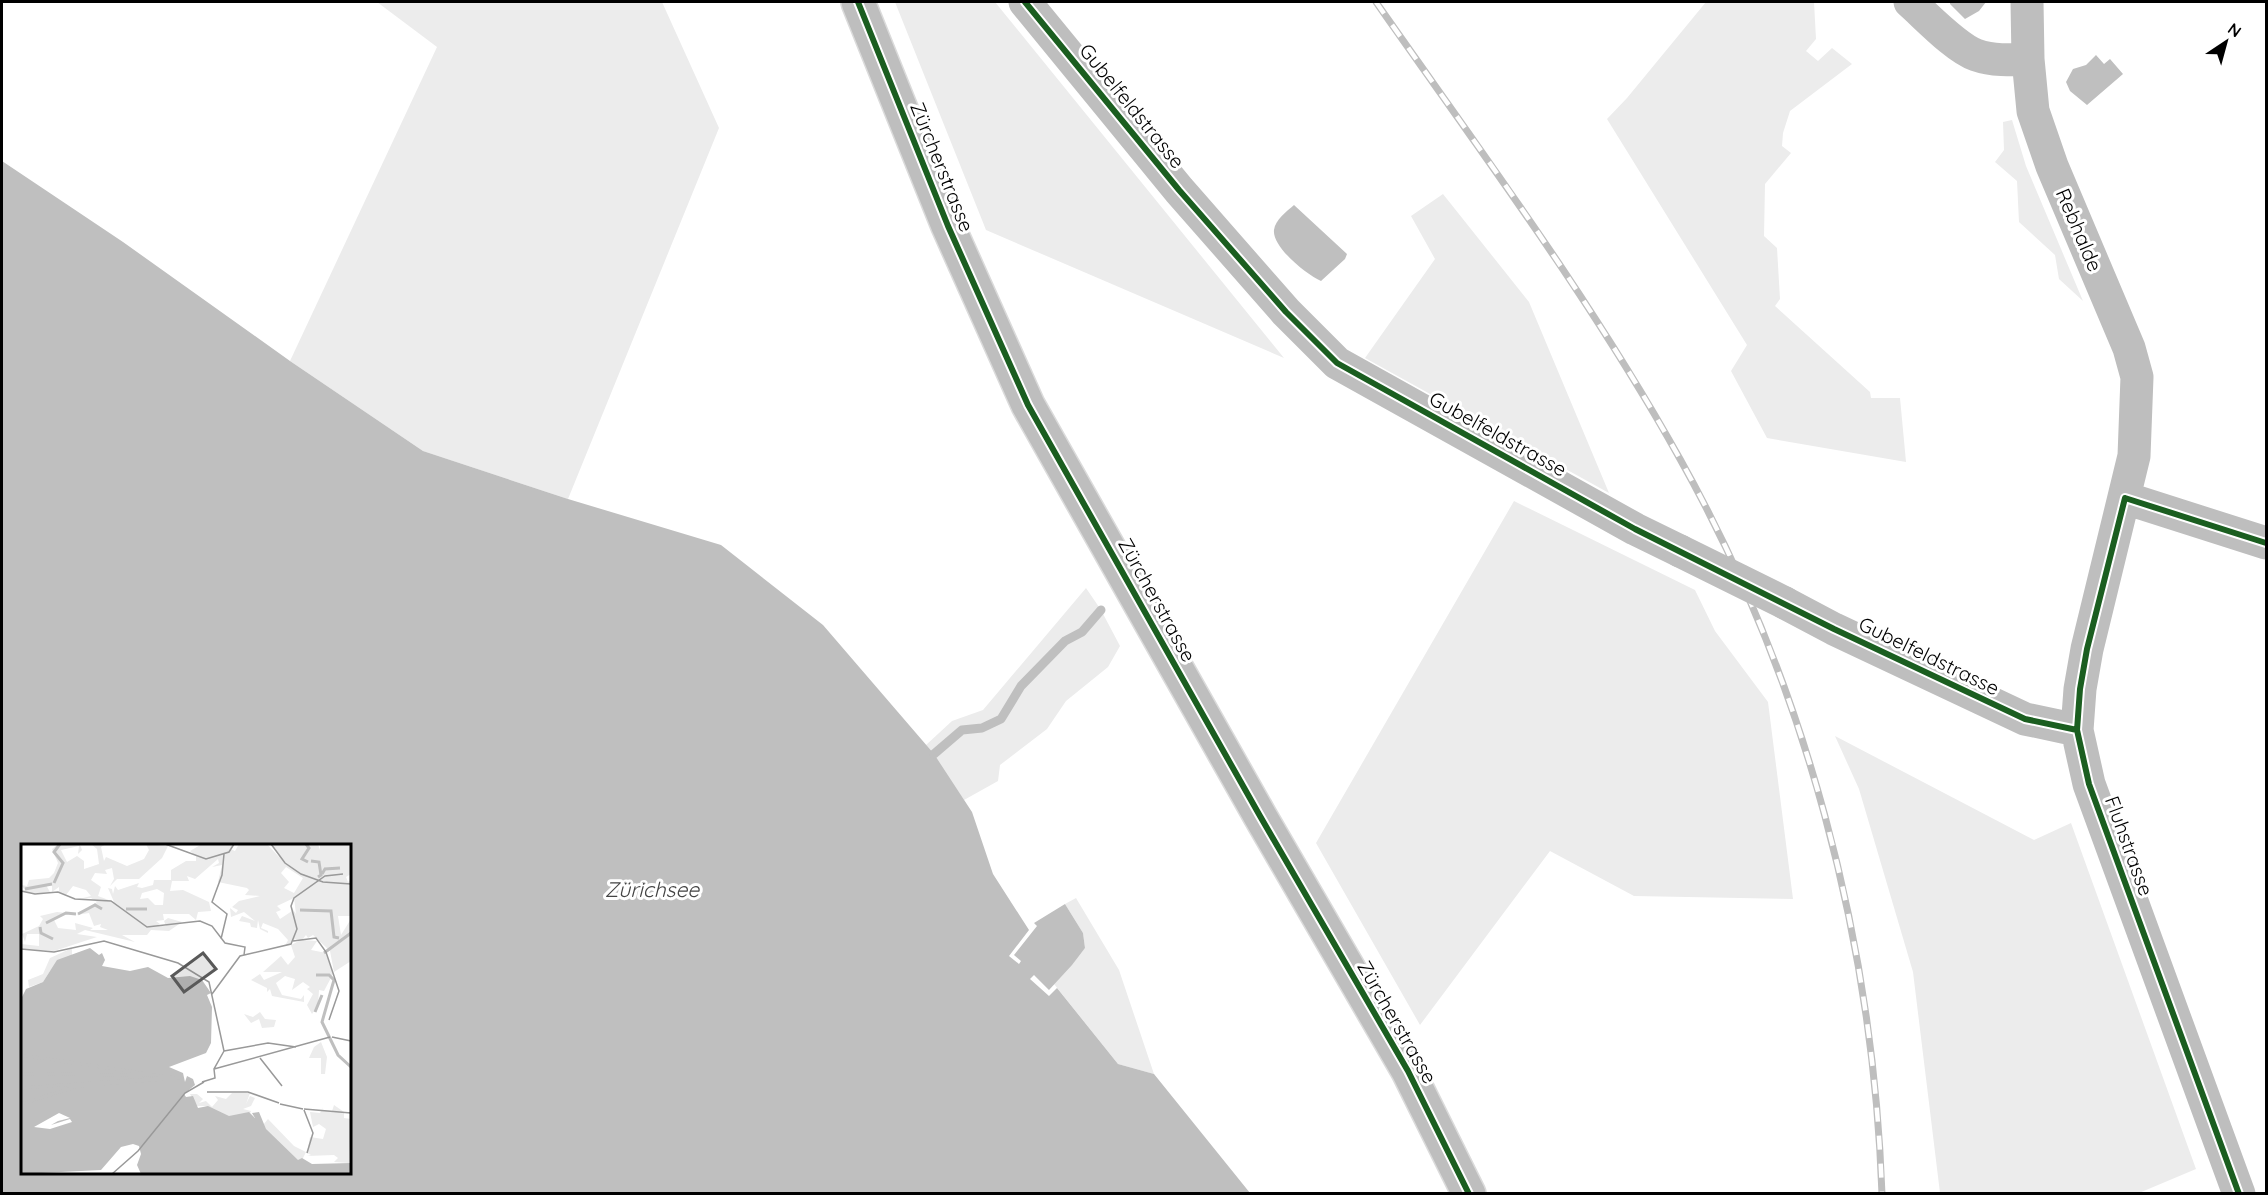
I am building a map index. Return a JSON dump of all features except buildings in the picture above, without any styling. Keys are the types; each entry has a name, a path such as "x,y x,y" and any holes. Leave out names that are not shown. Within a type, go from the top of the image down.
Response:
{"street":[{"name":"Zürcherstrasse","path":"858,2 948,226 1028,405 1254,806 1408,1071 1469,1194"},
{"name":"Gubelfeldstrasse","path":"1025,2 1179,190 1286,312 1337,363 1624,523 1834,629 2025,719 2077,730"},
{"path":"1910,2 1950,38 1975,55 2002,61 2028,59"},
{"name":"Rebhalde","path":"2027,2 2028,59 2033,111 2052,166 2129,348 2137,377 2134,456"},
{"name":"Fluhstrasse","path":"2134,456 2087,648 2080,689 2077,730 2089,784 2239,1194"},
{"path":"2125,498 2266,543"}],"shaded area":[{"path":"377,2 662,2 719,128 568,499 423,451 290,361 437,47"},
{"path":"895,2 995,2 1284,358 986,230"},
{"path":"1706,2 1814,2 1816,39 1806,51 1818,61 1832,48 1852,64 1790,111 1783,133 1782,146 1791,153 1765,184 1764,236 1777,248 1780,299 1775,306 1870,392 1871,398 1900,398 1906,462 1767,438 1731,371 1747,345 1607,119"},
{"path":"2012,120 2026,166 2083,301 2059,279 2055,255 2019,222 2017,181 1995,162 2004,150 2003,122"},
{"path":"1443,194 1529,302 1609,493 1365,358 1435,259 1411,216"},
{"path":"1514,501 1695,590 1715,631 1768,702 1793,899 1634,896 1550,851 1420,1025 1316,843"},
{"path":"1086,588 1101,610 1120,646 1108,667 1066,701 1047,729 1000,765 998,781 964,800 926,745 952,721 983,710"},
{"path":"1835,736 2034,840 2071,823 2196,1169 2139,1193 1940,1193 1913,972 1859,789"},
{"path":"1076,898 1119,970 1154,1074 1118,1064 1054,984 1085,948 1083,933 1065,904"}],"water":[{"path":"1950,2 1986,2 1979,11 1965,19"},
{"path":"2096,55 2104,64 2110,59 2123,74 2087,105 2070,91 2066,82 2073,69 2086,65"},
{"name":"Zürichsee","path":"2,161 123,242 290,361 423,451 568,499 721,545 823,625 934,754 972,812 993,874 1029,930 1009,956 1019,964 1021,961 1014,955 1037,926 1034,923 1065,904 1083,933 1085,948 1049,990 1034,975 1030,979 1049,996 1057,988 1118,1064 1154,1074 1250,1193 2,1193"},
{"path":"1294,205 1347,254 1345,259 1321,281 1291,260 1275,237 1274,230 1277,223"}],"waterway":[{"path":"934,754 962,730 982,728 1001,719 1021,686 1065,641 1082,632 1101,610"}],"railway":[{"path":"1376,2 1534,227 1610,341 1680,459 1724,544 1763,632 1796,722 1824,814 1847,908 1864,1003 1876,1098 1882,1194"}],"cycle path":[{"path":"858,2 948,226 1028,405 1260,816 1408,1071 1469,1194"},
{"path":"1025,2 1179,190 1286,312 1337,363 1635,529 1834,629 2025,719 2077,730"},
{"path":"2239,1194 2089,784 2077,730 2080,689 2087,649 2125,498 2266,543"}]}
